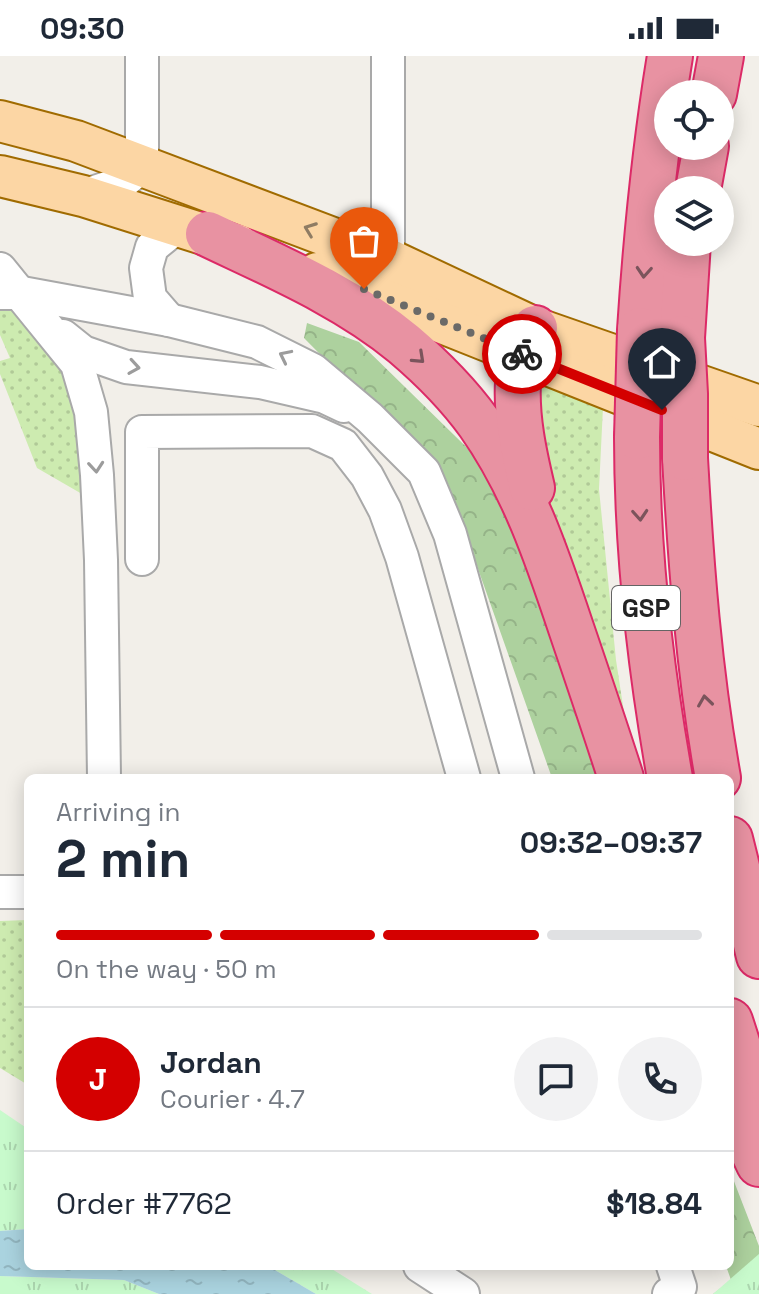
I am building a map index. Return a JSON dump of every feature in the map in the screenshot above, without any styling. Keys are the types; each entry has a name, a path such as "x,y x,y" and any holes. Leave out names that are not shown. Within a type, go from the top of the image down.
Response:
{"highway":[{"name":"GSP","path":"670,56 647,224 661,334 685,394 685,458 693,600 717,774"},
{"path":"717,80 721,56"},
{"path":"193,230 288,272 357,310 403,343 478,422 510,473 534,523 620,774"},
{"name":"GSP","path":"669,774 646,605 637,437 661,334 684,256"},
{"path":"530,341 518,381 521,440 555,580"},
{"path":"734,855 759,956"},
{"path":"734,1033 759,1111"},
{"path":"734,1107 759,1164"}],"main road":[{"path":"0,121 76,141 388,259 530,341 759,449"},
{"path":"0,176 83,196 193,230 364,289 530,341 754,397"}],"street":[{"path":"83,196 122,183 142,166 142,56"},
{"path":"388,56 388,259"},
{"path":"169,320 150,298 146,268 152,247 193,230"},
{"path":"0,269 11,293 83,352 126,367 260,382 325,397 370,418"},
{"path":"11,293 169,320 257,342 313,370 370,418 424,472 450,534 517,774"},
{"path":"42,319 77,364 91,412 101,560 104,774"},
{"path":"142,559 142,432 312,431 343,445 367,476 385,510 402,557 463,774"},
{"path":"0,892 24,892"},
{"path":"426,1270 463,1294"},
{"path":"669,1294 680,1287 674,1270"}],"green space":[{"path":"0,304 11,304 60,370 77,411 82,494 37,468 0,374 0,361 10,358 0,335"},
{"path":"307,323 359,342 501,481 600,774 551,774 448,484 304,338"},
{"path":"535,381 603,407 599,489 616,660 633,774 633,774 549,541"},
{"path":"24,920 24,1083 0,1068 0,921"},
{"path":"0,1110 24,1126 24,1229 0,1231"},
{"path":"734,1181 759,1246 759,1294 713,1294 731,1280 727,1270 734,1270"},
{"path":"759,1254 759,1294 713,1294"},
{"path":"275,1270 333,1270 372,1294 316,1294"},
{"path":"0,1276 124,1280 159,1294 0,1294"}],"water":[{"path":"24,1229 24,1270 275,1270 316,1294 159,1294 124,1280 0,1276 0,1231"}],"way so far":[{"path":"364,289 522,354"}],"route":[{"path":"522,354 662,410"}]}
